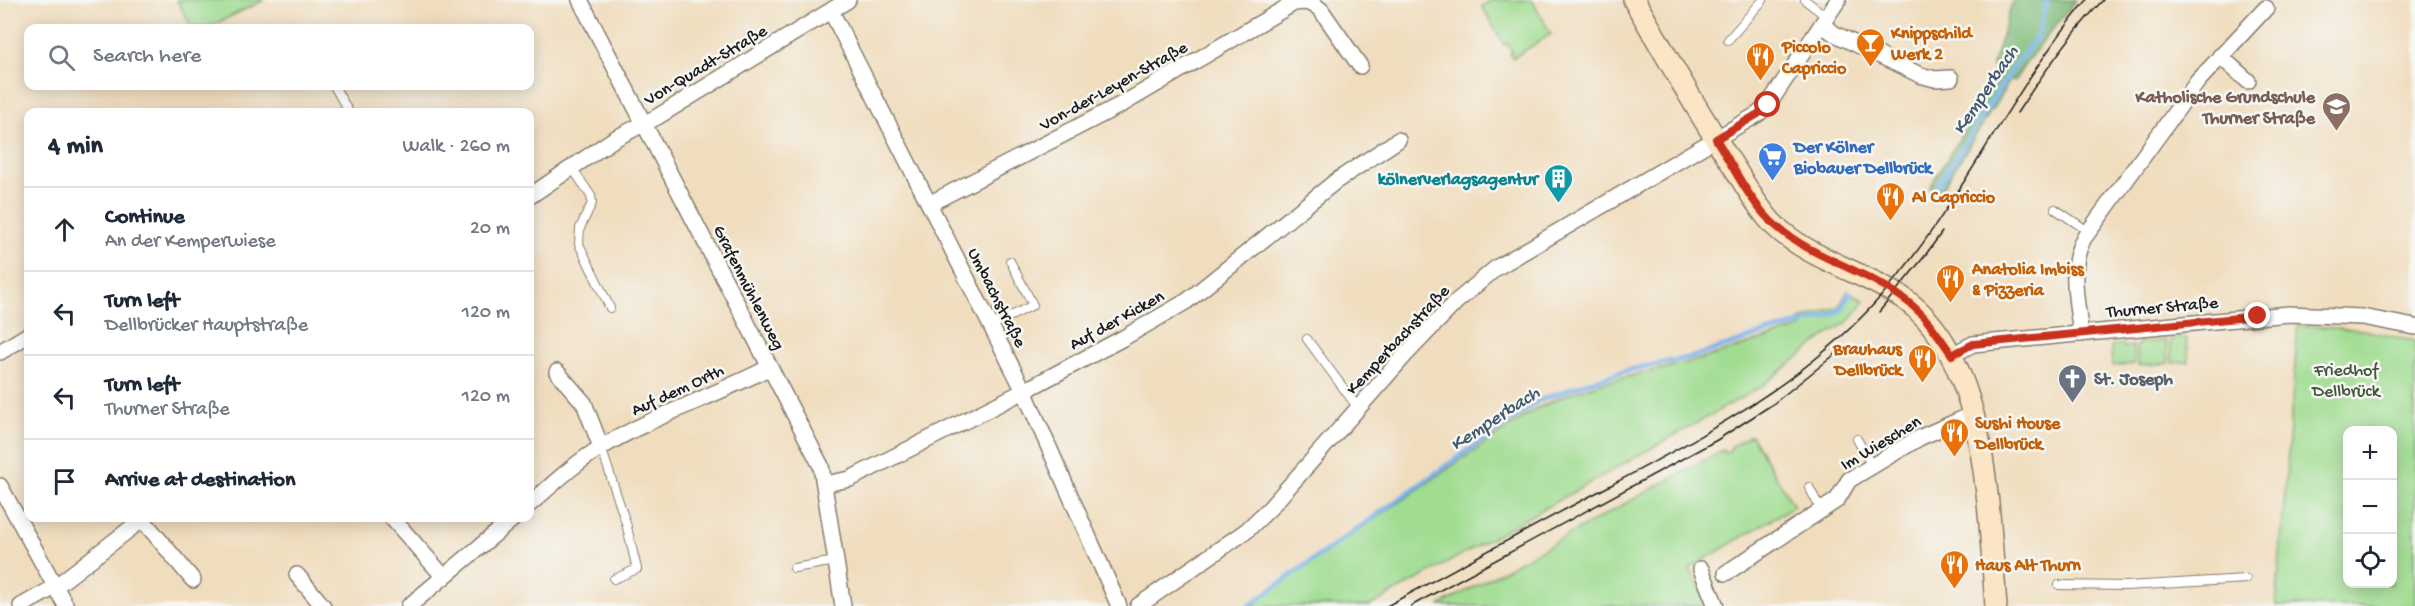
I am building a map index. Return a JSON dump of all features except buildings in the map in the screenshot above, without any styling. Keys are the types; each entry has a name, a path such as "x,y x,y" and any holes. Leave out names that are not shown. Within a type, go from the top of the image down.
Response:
{"street":[{"name":"Grafenmühlenweg","path":"580,0 821,466 843,606"},
{"name":"Von-Quadt-Straße","path":"534,193 614,139 644,124 848,0"},
{"path":"1634,0 1761,210 1775,225 1812,251 1871,279 1908,302 1940,337 1952,355 1965,383 1983,467 1996,606"},
{"name":"Kemperbachstraße","path":"1138,606 1246,531 1269,509 1358,408 1456,303 1496,268 1758,114 1768,105 1838,0"},
{"name":"Von-der-Leyen-Straße","path":"929,204 1126,102 1294,3 1304,1 1314,4 1321,10 1360,66"},
{"path":"2080,334 2075,262 2078,249 2088,231 2198,81 2266,8"},
{"name":"Umbachstraße","path":"831,11 1024,392 1119,606"},
{"path":"1824,21 1920,75 1935,79 1951,78"},
{"path":"2220,56 2248,81"},
{"name":"Auf der Kicken","path":"825,484 850,479 1024,392 1187,301 1336,181 1398,140"},
{"name":"Thurner Straße","path":"1952,355 1973,344 2289,314 2362,316 2415,327"},
{"path":"0,352 24,337"},
{"name":"Auf dem Orth","path":"534,501 583,459 601,447 672,411 770,367"},
{"path":"556,372 584,403 601,447"},
{"name":"Im Wieschen","path":"1726,573 1837,500 1849,480 1919,438 1962,419 1974,417"},
{"path":"0,486 66,606"},
{"path":"21,606 55,586 138,522"},
{"path":"146,522 193,580"},
{"path":"396,522 444,577"},
{"path":"409,606 509,522"},
{"path":"1701,570 1716,606"},
{"path":"297,575 323,606"}],"lane":[{"path":"1728,40 1763,0"},
{"path":"1805,0 1824,21"},
{"path":"336,90 346,108"},
{"path":"571,166 591,196 592,203 580,228 579,244 610,308"},
{"path":"2055,209 2088,231"},
{"path":"991,326 1033,304 1010,261"},
{"path":"1307,339 1358,408"},
{"path":"1857,439 1872,466"},
{"path":"601,447 626,523 637,569 614,579"},
{"path":"1809,487 1821,510"},
{"path":"794,568 836,561"},
{"path":"2060,585 2126,586 2246,579"}],"green space":[{"path":"177,0 264,0 215,24 190,24"},
{"path":"1492,0 1532,0 1551,34 1513,58 1507,43 1504,45 1482,6"},
{"path":"2013,0 2076,0 2014,81 2011,79 1940,192 1932,191 1930,187 2000,72 1992,67"},
{"path":"1848,291 1865,301 1849,321 1824,337 1761,387 1370,606 1252,606 1284,581 1534,410 1563,396 1601,383 1698,360 1803,327 1800,320 1839,307"},
{"name":"Friedhof Dellbrück","path":"2298,325 2363,330 2415,341 2415,606 2276,606"},
{"path":"2187,338 2189,362 2172,363 2171,339"},
{"path":"2166,340 2168,363 2138,366 2136,346 2139,343"},
{"path":"2123,344 2124,347 2133,346 2134,364 2112,366 2111,346"},
{"path":"1751,435 1794,506 1690,568 1708,606 1439,606 1723,450 1725,453"}],"waterway":[{"name":"Kemperbach","path":"1935,190 2010,73 2038,35 2047,0"},
{"name":"Kemperbach","path":"1248,606 1538,401 1629,370 1696,356 1765,333 1829,316 1841,310 1850,293"}],"tram line":[{"path":"1387,606 1718,426 1816,359 1846,333 1904,268 1957,192 2032,75 2087,0"},
{"path":"2017,113 2058,54 2103,0"},
{"path":"1879,312 1942,232"},
{"path":"1411,606 1717,440 1773,404 1838,352"}],"place":[{"name":"Knippschild Werk 2","path":"1870,68"},
{"name":"Piccolo Capriccio","path":"1761,82"},
{"name":"Katholische Grundschule Thurner Straße","path":"2336,132"},
{"name":"Der Kölner Biobauer Dellbrück","path":"1773,182"},
{"name":"kölnerverlagsagentur","path":"1559,204"},
{"name":"Al Capriccio","path":"1891,222"},
{"name":"Anatolia Imbiss & Pizzeria","path":"1951,304"},
{"name":"Brauhaus Dellbrück","path":"1923,384"},
{"name":"St. Joseph","path":"2073,404"},
{"name":"Sushi House Dellbrück","path":"1954,458"},
{"name":"Haus Alt Thurn","path":"1954,590"}],"route":[{"path":"1768,105 1758,114 1716,139 1761,210 1775,225 1812,251 1888,288 1908,302 1940,337 1952,355 1973,344 2258,316"}]}
